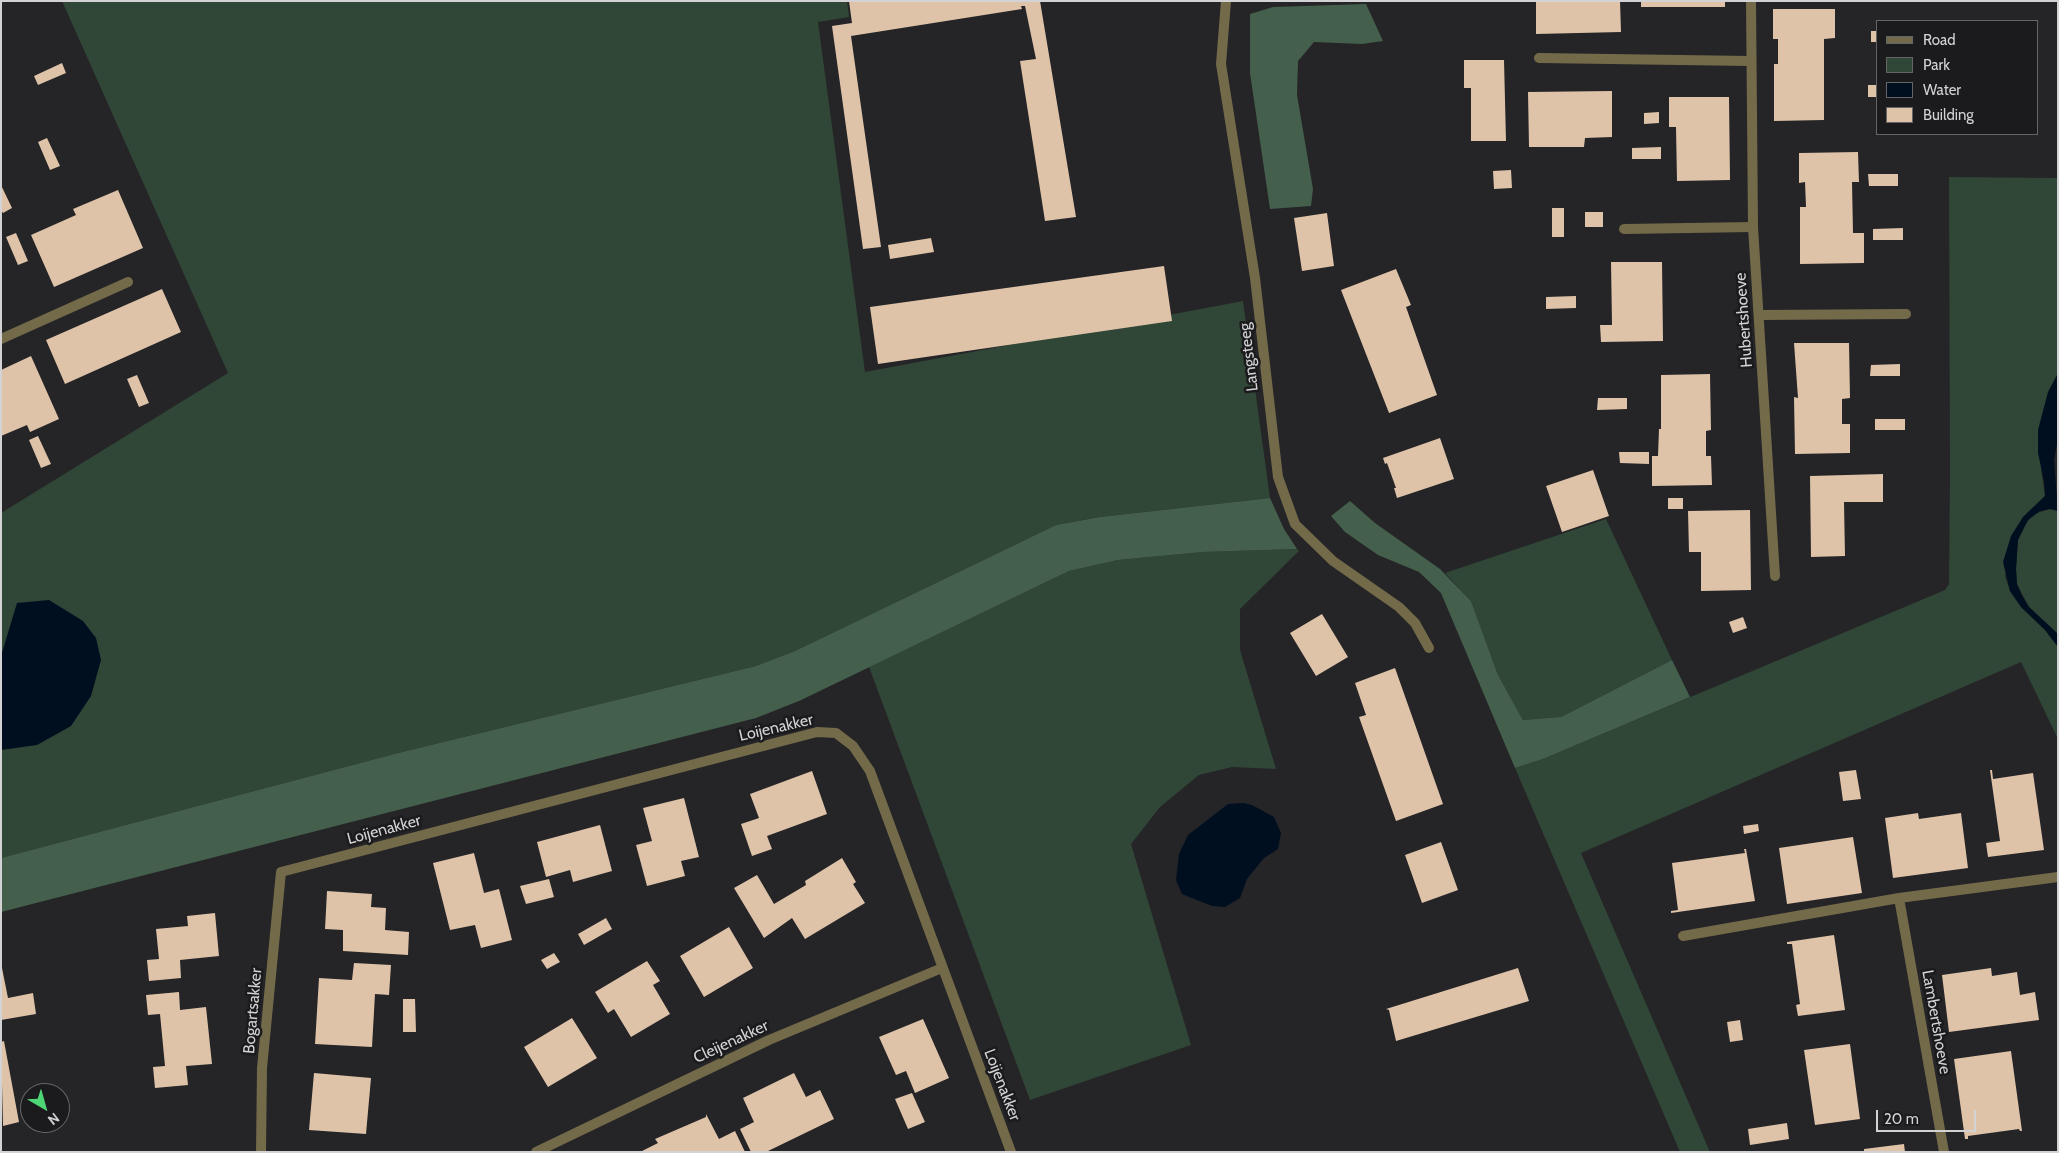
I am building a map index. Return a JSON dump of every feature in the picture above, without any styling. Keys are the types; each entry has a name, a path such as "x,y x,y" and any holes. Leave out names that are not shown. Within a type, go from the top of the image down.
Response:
{"street":[{"name":"Langsteeg","path":"1226,1 1222,64 1255,278 1278,477 1294,524 1333,561 1399,607 1415,623 1429,648"},
{"name":"Hubertshoeve","path":"1751,1 1750,61 1753,227 1775,576"},
{"path":"1539,58 1750,61"},
{"path":"1624,228 1753,227"},
{"path":"1,339 128,282"},
{"path":"1760,315 1906,314"},
{"name":"Loijenakker","path":"281,872 817,732 836,733 853,746 870,771 1011,1152"},
{"name":"Bogartsakker","path":"261,1152 262,1068 281,872"},
{"path":"1683,936 1899,898 2058,877"},
{"name":"Lambertshoeve","path":"1899,898 1944,1152"},
{"name":"Cleijenakker","path":"536,1152 769,1040 942,968"}],"green space":[{"path":"62,1 847,1 849,17 818,22 865,372 1243,301 1270,498 1100,517 1056,525 795,651 756,666 398,753 1,858 1,513 228,373"},
{"path":"1366,4 1383,41 1362,44 1314,42 1298,61 1297,95 1313,189 1311,206 1270,209 1250,73 1250,14 1273,7"},
{"path":"1949,177 2058,178 2058,373 2041,469 2045,496 2023,517 2005,576 2010,591 2021,607 2045,630 2058,647 2058,739 2021,662 1581,853 1710,1152 1680,1152 1515,768 1543,759 1945,590 1949,584"},
{"path":"1270,498 1284,529 1297,549 1203,552 1118,560 1069,571 799,701 756,718 1,912 1,858 398,753 756,666 795,651 1056,525 1100,517"},
{"path":"1350,501 1375,523 1440,569 1471,601 1498,675 1523,720 1561,717 1672,660 1690,697 1543,759 1515,768 1441,593 1419,572 1378,555 1345,532 1331,516"},
{"path":"2050,509 2058,511 2058,634 2029,607 2017,584 2016,569 2018,540 2022,528 2034,514"},
{"path":"1606,519 1672,660 1561,717 1523,720 1498,675 1471,601 1445,573"},
{"path":"1297,549 1299,551 1240,609 1240,650 1276,769 1232,767 1199,775 1160,807 1131,844 1191,1045 1030,1100 869,667 1069,571 1118,560 1203,552"}],"water":[{"path":"2058,373 2058,439 2054,460 2058,511 2050,509 2040,511 2028,520 2018,540 2016,569 2017,584 2022,596 2029,607 2058,634 2058,647 2045,630 2021,607 2010,591 2003,562 2011,536 2023,517 2045,496 2038,453 2038,430 2048,392"},
{"path":"49,600 83,621 96,638 101,660 91,696 71,726 37,745 1,750 1,656 17,603"},
{"path":"1243,803 1252,805 1274,817 1281,833 1278,849 1264,858 1247,879 1240,898 1225,907 1212,906 1182,894 1176,880 1179,854 1188,835 1228,804"}],"building":[{"path":"849,1 1040,1 1076,217 1045,221 1020,61 1036,59 1025,6 1021,6 1022,9 851,36 881,247 863,249 832,26 852,23"},
{"path":"1536,1 1620,1 1621,32 1536,34"},
{"path":"1641,1 1725,1 1725,7 1641,7"},
{"path":"1773,9 1835,9 1835,38 1824,39 1824,120 1774,121 1774,64 1778,64 1778,39 1773,39"},
{"path":"1871,31 1876,31 1876,42 1871,42"},
{"path":"1464,60 1504,60 1506,141 1471,141 1471,88 1464,88"},
{"path":"62,63 66,73 38,85 34,76"},
{"path":"1868,85 1876,85 1876,97 1868,97"},
{"path":"1612,91 1612,137 1585,138 1584,147 1529,147 1528,92"},
{"path":"1669,97 1729,97 1730,180 1677,181 1676,127 1669,127"},
{"path":"1659,112 1659,123 1644,124 1644,113"},
{"path":"47,138 60,166 50,170 38,142"},
{"path":"1661,147 1661,159 1632,159 1632,148"},
{"path":"1858,152 1859,182 1852,182 1853,233 1864,233 1864,263 1800,264 1800,207 1806,207 1805,182 1799,183 1799,153"},
{"path":"1511,170 1512,188 1494,189 1493,171"},
{"path":"1868,174 1898,174 1898,186 1869,186"},
{"path":"1,185 12,208 3,213 1,210"},
{"path":"118,190 143,248 54,287 31,235 76,215 73,209"},
{"path":"1552,208 1564,208 1564,237 1552,237"},
{"path":"1585,212 1603,212 1603,227 1585,227"},
{"path":"1327,213 1334,266 1302,271 1294,218"},
{"path":"1903,228 1903,240 1873,240 1873,229"},
{"path":"16,233 28,261 18,265 6,237"},
{"path":"931,238 934,252 890,259 888,245"},
{"path":"1611,262 1662,262 1663,341 1601,342 1600,325 1612,325"},
{"path":"1164,266 1172,321 878,364 870,307"},
{"path":"1396,269 1411,305 1406,307 1437,395 1389,413 1341,290"},
{"path":"162,289 181,332 65,384 46,340"},
{"path":"1576,296 1576,308 1546,309 1546,297"},
{"path":"1794,343 1849,343 1850,398 1842,399 1842,424 1850,424 1850,453 1795,454 1794,397 1798,398"},
{"path":"31,356 59,419 30,432 27,425 1,436 1,370"},
{"path":"1900,364 1900,376 1870,376 1871,365"},
{"path":"1710,374 1711,430 1706,431 1706,456 1711,456 1712,485 1652,486 1652,456 1658,456 1659,429 1661,429 1661,375"},
{"path":"137,375 149,403 139,407 127,379"},
{"path":"1598,398 1627,398 1627,409 1597,410"},
{"path":"1875,419 1905,419 1905,430 1875,430"},
{"path":"38,436 51,464 41,468 29,440"},
{"path":"1440,438 1454,479 1397,498 1394,488 1396,488 1387,463 1385,464 1383,458"},
{"path":"1619,452 1649,452 1649,464 1620,463"},
{"path":"1593,470 1609,516 1562,532 1546,486"},
{"path":"1883,474 1883,502 1844,502 1845,556 1811,557 1810,476"},
{"path":"1668,498 1683,498 1683,509 1668,509"},
{"path":"1750,510 1751,590 1701,591 1701,552 1689,552 1688,511"},
{"path":"1322,614 1348,657 1316,676 1290,633"},
{"path":"1743,617 1747,628 1733,633 1729,622"},
{"path":"1395,668 1443,804 1396,821 1359,717 1366,715 1355,683"},
{"path":"1856,770 1861,799 1843,801 1839,772"},
{"path":"1990,770 1992,770 1993,779 2033,773 2044,850 1988,857 1986,843 2000,841"},
{"path":"812,771 827,814 767,836 772,849 752,856 741,824 759,818 750,794"},
{"path":"684,798 699,857 681,861 685,876 647,886 636,845 652,841 643,808"},
{"path":"1918,813 1919,819 1961,813 1968,868 1893,878 1885,818"},
{"path":"1758,824 1759,831 1744,834 1743,826"},
{"path":"600,825 612,871 573,882 570,870 546,877 537,842"},
{"path":"1853,837 1862,893 1787,904 1779,848"},
{"path":"1441,842 1458,890 1422,903 1405,855"},
{"path":"1744,849 1746,849 1755,901 1671,913 1671,911 1678,910 1672,863 1745,853"},
{"path":"474,853 484,893 499,889 512,940 481,948 475,925 450,930 433,863"},
{"path":"842,858 856,882 853,884 865,903 805,939 792,918 764,938 734,888 757,875 774,904 806,885 805,881"},
{"path":"549,879 554,897 526,904 520,886"},
{"path":"327,891 372,894 371,907 386,908 385,930 409,932 408,955 343,951 343,930 325,929"},
{"path":"215,913 219,956 180,960 181,978 149,981 147,960 159,959 156,929 188,926 187,916"},
{"path":"606,918 612,929 584,945 578,934"},
{"path":"729,927 753,968 704,997 680,956"},
{"path":"1834,935 1845,1010 1798,1016 1796,1005 1800,1004 1792,944 1787,944 1787,942"},
{"path":"554,953 560,962 547,969 541,960"},
{"path":"647,961 660,981 653,985 670,1014 631,1037 614,1009 608,1013 595,992"},
{"path":"354,963 391,965 389,995 375,994 372,1047 315,1044 319,978 352,980"},
{"path":"2,968 8,998 33,993 36,1014 1,1020"},
{"path":"1518,968 1529,1001 1396,1041 1389,1010 1386,1009"},
{"path":"1991,968 1992,976 2017,972 2020,995 2035,992 2039,1020 1949,1032 1942,975"},
{"path":"179,992 180,1010 206,1007 212,1064 186,1066 188,1085 155,1088 153,1067 165,1066 160,1014 148,1015 146,995"},
{"path":"403,999 415,999 416,1032 403,1032"},
{"path":"572,1018 597,1058 548,1087 524,1047"},
{"path":"923,1019 949,1078 915,1093 906,1071 896,1075 879,1037"},
{"path":"1740,1020 1743,1040 1730,1042 1727,1022"},
{"path":"4,1041 19,1122 3,1126 1,1042"},
{"path":"1850,1044 1860,1119 1815,1125 1804,1050"},
{"path":"2011,1051 2022,1131 2019,1129 1968,1136 1968,1139 1965,1139 1954,1059"},
{"path":"314,1073 371,1078 366,1134 309,1130"},
{"path":"794,1073 806,1097 820,1090 834,1119 766,1152 751,1152 740,1129 754,1122 743,1098"},
{"path":"912,1093 925,1122 908,1129 895,1099"},
{"path":"706,1114 719,1139 735,1131 745,1152 640,1152 658,1143 655,1139 706,1117"},
{"path":"1787,1123 1789,1139 1750,1145 1748,1129"},
{"path":"1904,1144 1905,1152 1864,1152 1864,1149"}]}
